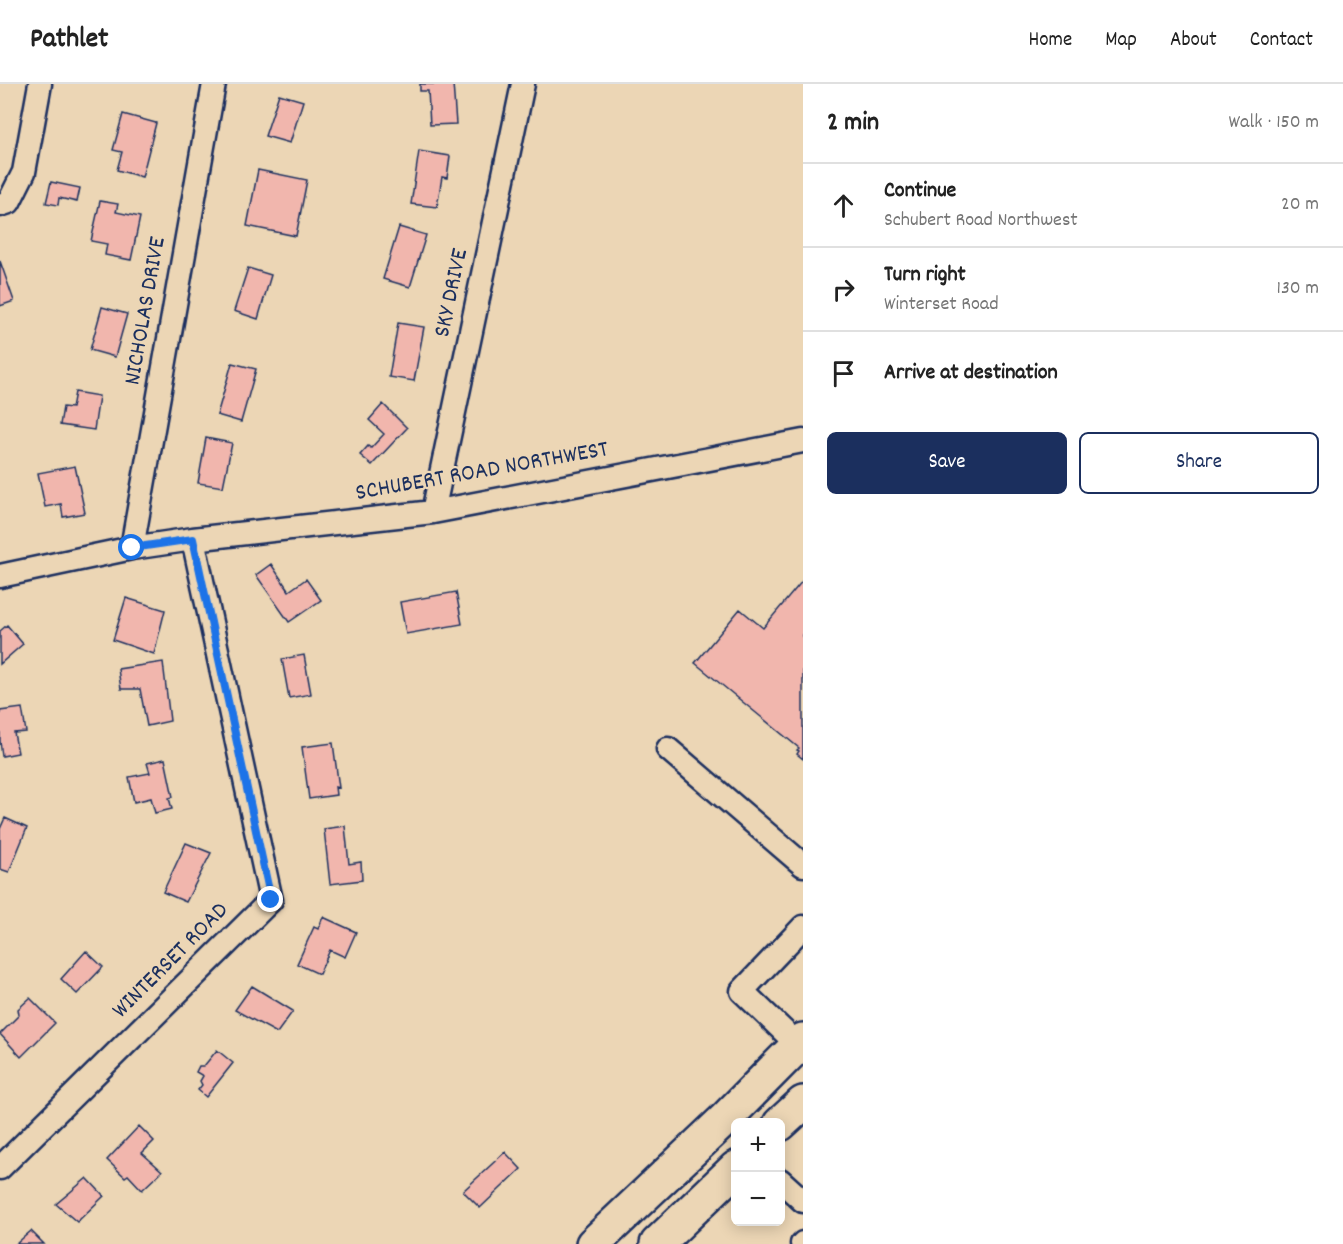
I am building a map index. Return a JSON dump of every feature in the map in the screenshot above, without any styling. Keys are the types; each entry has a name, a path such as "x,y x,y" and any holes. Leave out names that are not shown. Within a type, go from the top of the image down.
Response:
{"highway":[{"path":"615,1237 724,1120 800,1043"},
{"path":"785,1119 803,1102"},
{"path":"657,1244 731,1172"}],"street":[{"path":"0,206 9,202 24,172 40,84"},
{"name":"NICHOLAS DRIVE","path":"132,548 214,84"},
{"name":"SKY DRIVE","path":"433,512 523,84"},
{"name":"SCHUBERT ROAD NORTHWEST","path":"0,576 132,548 433,512 803,441"},
{"name":"WINTERSET ROAD","path":"0,1168 271,900 193,539"},
{"path":"668,749 803,865"},
{"path":"800,1043 742,991 803,927"},
{"path":"785,1185 803,1201"}],"building":[{"path":"420,84 453,84 456,124 430,125 428,91 420,91"},
{"path":"279,94 303,101 290,143 265,136"},
{"path":"123,114 156,123 142,177 117,170 122,152 113,150"},
{"path":"419,151 450,156 447,178 442,177 437,207 411,204"},
{"path":"258,170 307,180 296,236 247,226"},
{"path":"51,182 80,188 77,202 59,198 58,205 46,203"},
{"path":"100,201 118,204 116,212 140,217 131,260 105,255 107,244 91,241"},
{"path":"399,227 426,235 410,287 383,279"},
{"path":"0,261 14,301 0,306"},
{"path":"248,268 271,275 258,319 234,311"},
{"path":"102,307 127,314 115,357 90,350"},
{"path":"398,323 424,327 414,381 389,377"},
{"path":"232,363 256,369 241,422 217,415"},
{"path":"75,392 99,396 94,430 60,425 63,407 72,408"},
{"path":"383,404 407,428 372,465 360,455 368,446 371,448 384,434 369,420"},
{"path":"206,438 232,443 223,487 198,483"},
{"path":"75,466 85,513 63,517 61,504 45,507 38,473"},
{"path":"271,564 289,591 306,579 321,600 289,622 256,575"},
{"path":"803,580 803,759 797,754 799,748 695,663 740,609 763,628"},
{"path":"456,592 462,624 406,634 400,602"},
{"path":"126,598 165,610 154,654 113,640"},
{"path":"7,625 23,644 0,664 0,631"},
{"path":"304,655 311,694 289,698 282,659"},
{"path":"163,662 170,721 147,726 140,689 121,689 118,669"},
{"path":"22,708 26,732 14,733 18,753 2,756 0,711"},
{"path":"333,743 339,788 335,787 336,795 309,799 302,747"},
{"path":"165,759 173,797 169,798 172,809 155,813 151,798 134,802 129,777 150,773 147,763"},
{"path":"5,818 27,828 9,872 0,869 0,829"},
{"path":"345,826 349,864 361,862 362,880 330,884 324,829"},
{"path":"186,843 211,853 186,902 163,892"},
{"path":"323,917 356,932 345,957 330,950 319,974 297,964 314,927 318,929"},
{"path":"86,951 103,967 77,994 61,979"},
{"path":"252,986 293,1011 277,1033 235,1010"},
{"path":"30,998 55,1023 21,1057 0,1034 19,1015 18,1009"},
{"path":"217,1050 233,1063 206,1097 198,1090 202,1085 200,1081 203,1076 196,1072 199,1066 204,1066"},
{"path":"139,1126 154,1141 142,1153 162,1171 142,1190 128,1175 125,1177 107,1160"},
{"path":"505,1152 521,1169 480,1208 463,1191"},
{"path":"87,1178 104,1196 77,1222 56,1204"},
{"path":"31,1231 44,1244 16,1244"}],"route":[{"path":"132,548 193,539 271,900"}]}
